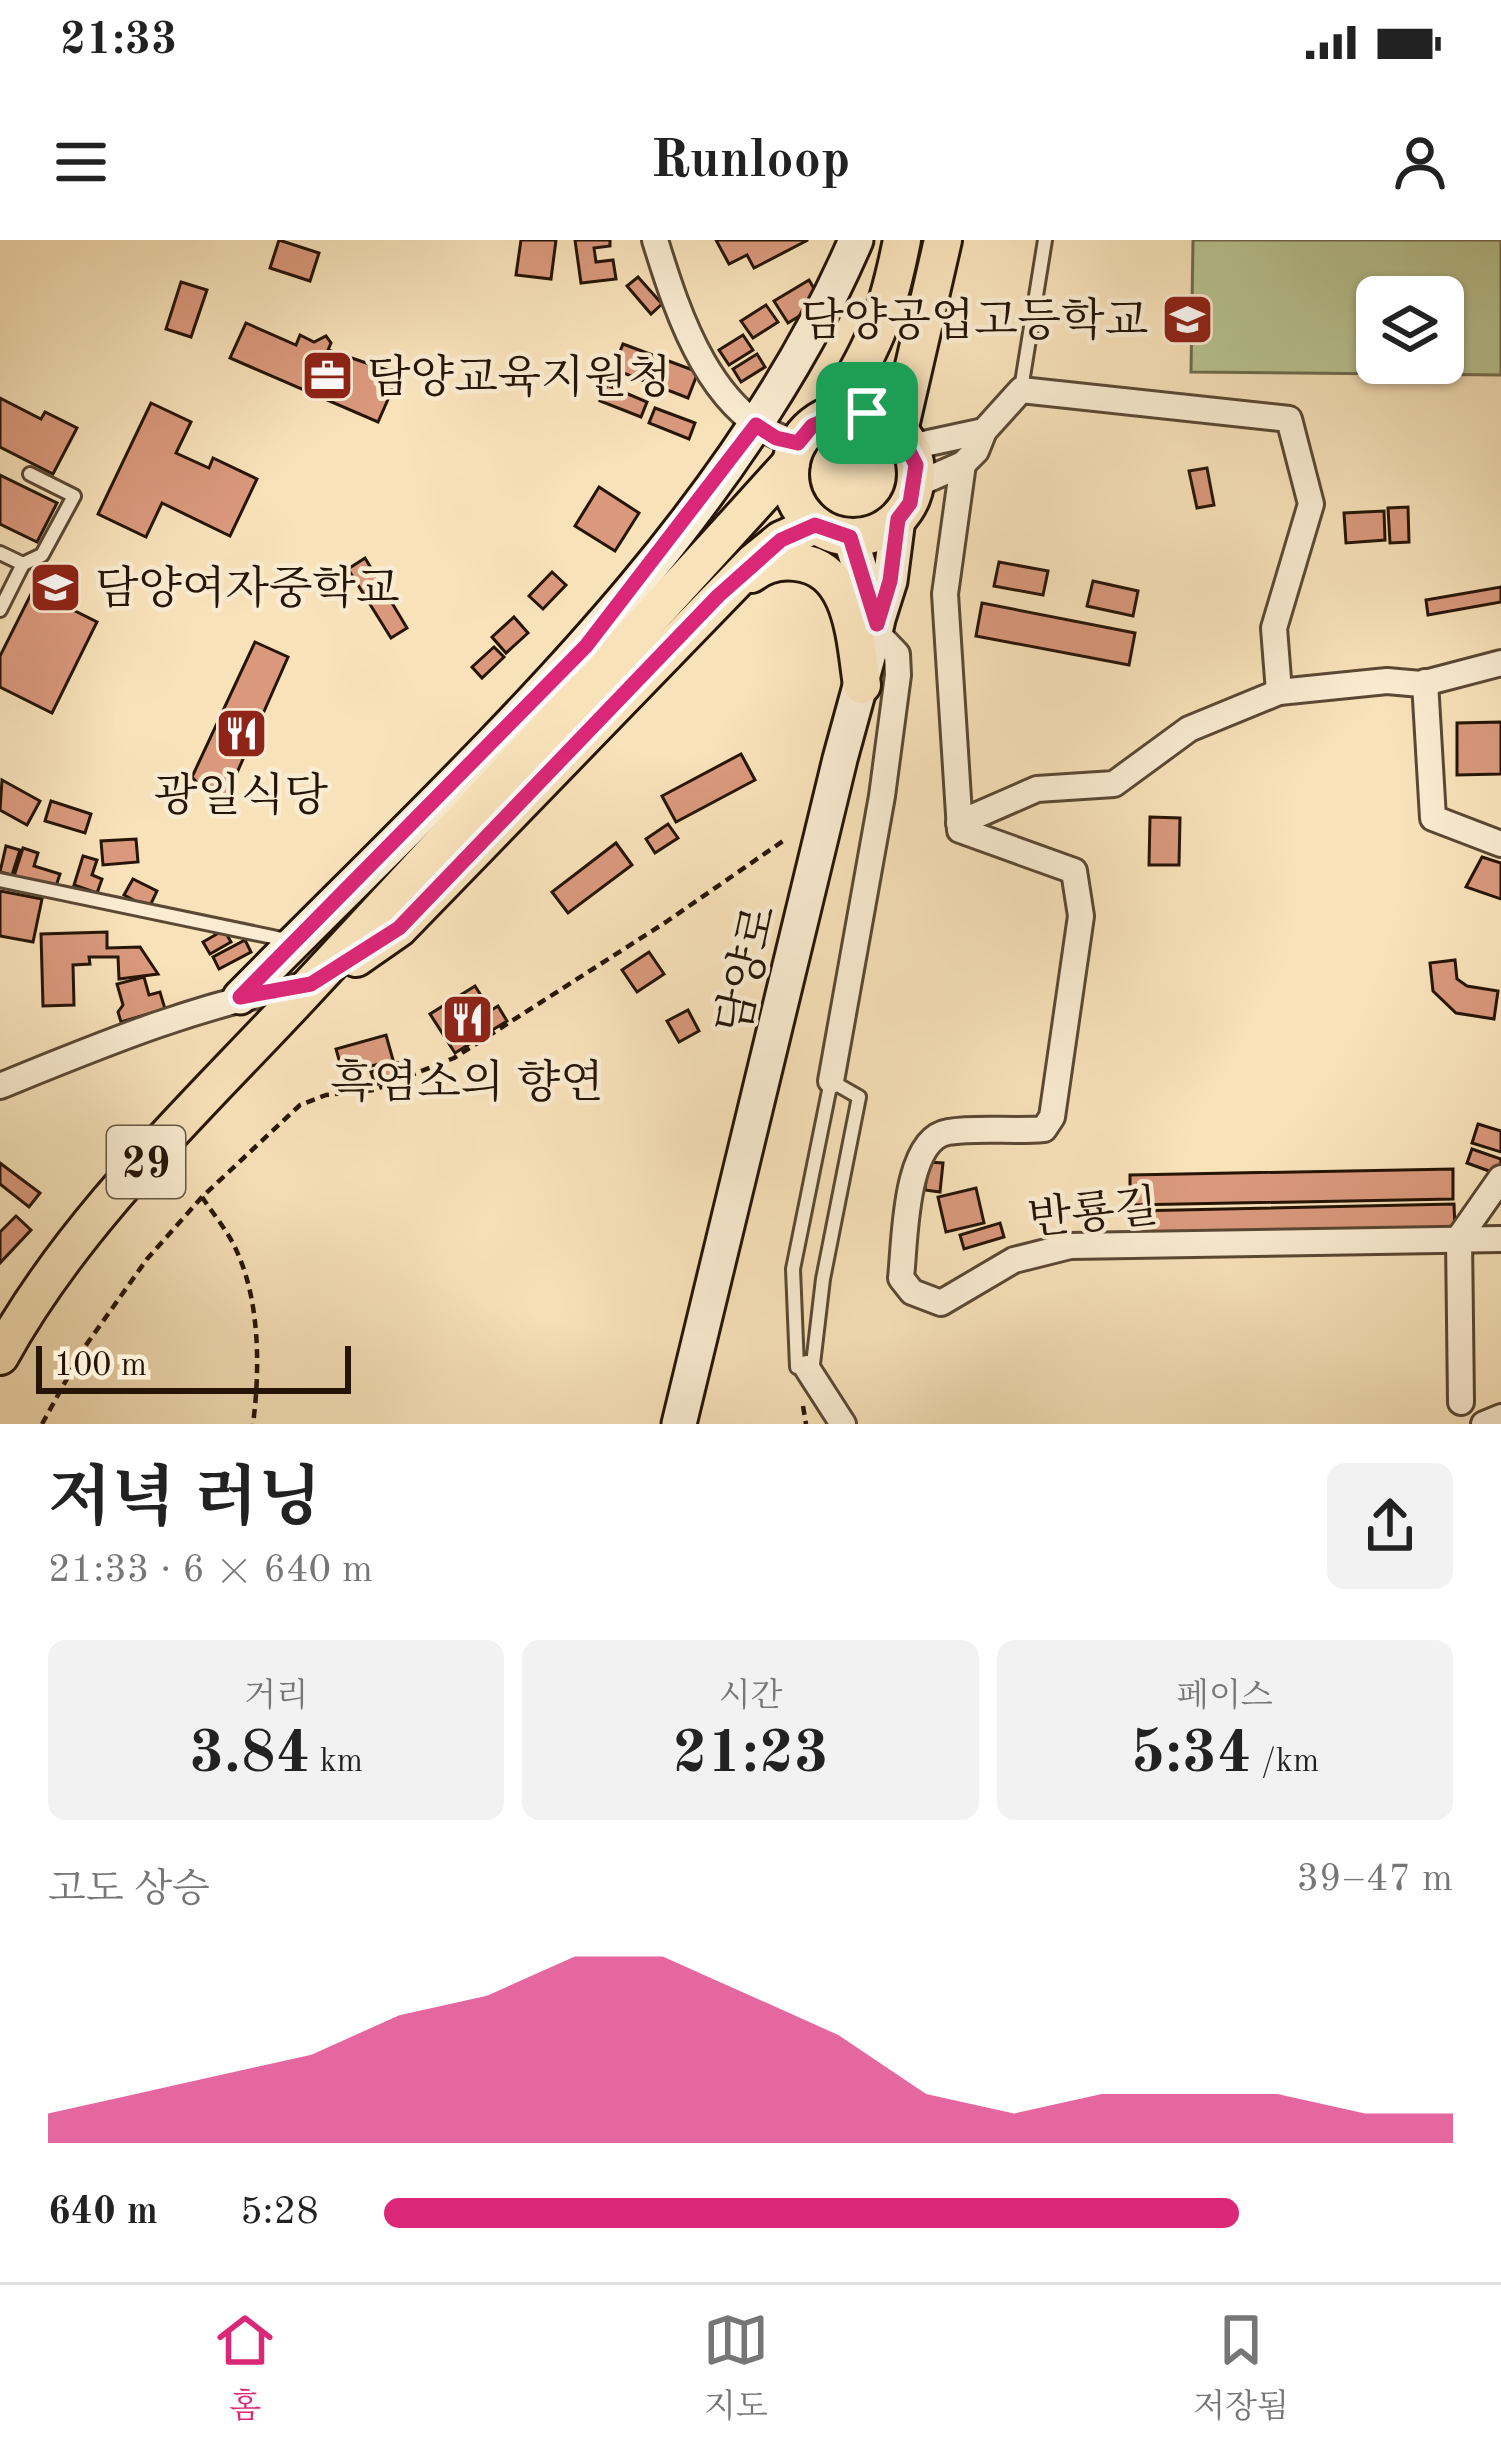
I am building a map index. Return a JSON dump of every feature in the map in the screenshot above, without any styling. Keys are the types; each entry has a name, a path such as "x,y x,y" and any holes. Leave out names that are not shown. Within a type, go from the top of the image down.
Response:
{"main road":[{"path":"240,997 586,646 756,425 824,315 856,240"},
{"path":"830,416 873,350 890,304 902,240"},
{"path":"904,439 867,413 830,416 812,426 794,453 791,486 799,508 832,531 867,536 898,519 916,485 904,439 943,240"},
{"name":"29","path":"0,1357 68,1254 154,1153 794,453"},
{"name":"담양로","path":"679,1424 890,581 898,519"},
{"path":"832,531 876,627"},
{"name":"29","path":"311,984 399,928 718,596 781,540 832,531"},
{"path":"718,596 761,566 777,562 802,562 826,572 848,607 862,685"}],"street":[{"path":"655,240 700,357 756,425 794,453"},
{"path":"916,485 963,464 976,451 984,431 1021,390 1289,419 1311,504 1297,564 1274,628 1279,692"},
{"path":"904,439 984,431"},
{"path":"963,464 945,594 959,823 1037,789 1114,784 1189,729 1279,692 1425,682 1501,663"},
{"path":"831,1081 882,796 898,675 897,654 876,627"},
{"path":"1425,682 1433,818 1501,844"},
{"name":"반룡길","path":"959,823 960,830 979,841 1074,871 1081,916 1052,1117 1044,1129 943,1132 927,1145 911,1178 902,1278 912,1292 941,1303 1014,1260 1070,1246 1501,1239"},
{"path":"0,1087 154,1023 240,997 311,984"},
{"path":"1461,1402 1459,1238 1501,1178"},
{"path":"807,1368 843,1424"},
{"path":"1484,1424 1501,1418"}],"lane":[{"path":"1021,390 1045,240"},
{"path":"0,610 23,564 43,555 74,496 30,473"},
{"path":"0,553 23,564"},
{"path":"0,880 294,941"},
{"path":"831,1081 859,1097 823,1279 813,1364 797,1367 793,1269 831,1081"}],"path":[{"path":"42,1424 84,1348 147,1259 202,1197 300,1106 326,1095 374,1090 454,1058 783,841"},
{"path":"202,1197 238,1254 246,1286 258,1356 254,1424"}],"green space":[{"path":"1193,240 1501,240 1501,375 1464,375 1464,276 1356,276 1356,374 1191,372"}],"building":[{"path":"279,240 319,253 310,281 270,268"},
{"path":"521,240 556,240 551,279 516,275"},
{"path":"575,240 610,240 610,246 594,248 596,262 613,260 616,279 581,283"},
{"path":"716,240 808,240 754,268 747,255 729,264"},
{"path":"638,277 662,304 651,314 627,286"},
{"path":"809,280 822,302 788,323 774,301"},
{"path":"181,282 207,290 191,337 166,329"},
{"path":"766,305 778,322 753,338 741,321"},
{"name":"담양교육지원청","path":"246,323 296,345 300,335 314,342 326,336 331,343 328,350 387,370 382,382 393,388 378,422 230,358"},
{"path":"743,335 753,350 729,365 719,350"},
{"path":"623,344 698,372 688,398 613,369"},
{"path":"757,354 765,367 741,382 733,369"},
{"path":"607,385 647,402 641,417 600,401"},
{"path":"0,398 41,419 45,412 77,428 53,474 0,447"},
{"path":"151,403 191,422 176,453 209,468 213,458 257,479 230,536 162,503 146,537 98,514"},
{"path":"655,408 695,423 689,439 649,423"},
{"path":"1207,468 1214,505 1197,508 1189,471"},
{"path":"0,475 57,503 37,542 0,524"},
{"path":"599,487 639,513 615,551 575,526"},
{"path":"1408,507 1409,542 1390,543 1388,508"},
{"path":"1384,511 1385,540 1346,543 1344,513"},
{"path":"365,558 407,628 391,638 348,569"},
{"path":"999,562 1048,571 1043,595 994,586"},
{"path":"552,572 566,585 543,609 529,596"},
{"path":"1093,581 1138,591 1133,616 1087,606"},
{"path":"1501,587 1501,602 1428,615 1426,600"},
{"path":"33,590 97,622 52,713 0,687 0,656"},
{"path":"982,603 1135,633 1129,665 976,636"},
{"path":"514,617 528,633 506,653 492,637"},
{"path":"255,642 288,657 221,809 192,777"},
{"path":"494,647 504,657 482,678 472,667"},
{"path":"1501,722 1501,774 1457,775 1457,723"},
{"path":"741,754 755,780 676,822 662,796"},
{"path":"2,780 40,801 27,825 0,810"},
{"path":"51,801 91,814 85,833 45,821"},
{"path":"1150,817 1180,818 1179,865 1149,865"},
{"path":"668,824 678,838 655,853 646,839"},
{"path":"136,839 138,862 103,865 101,841"},
{"path":"616,843 632,865 568,913 552,892"},
{"path":"6,846 20,850 12,875 0,872"},
{"path":"23,848 38,853 34,866 60,874 55,889 14,876"},
{"path":"83,856 97,860 92,875 102,879 97,893 74,885"},
{"path":"1482,857 1501,863 1501,899 1466,887"},
{"path":"133,879 157,891 149,908 124,895"},
{"path":"0,891 42,899 33,942 0,936"},
{"path":"224,930 231,942 210,954 203,942"},
{"path":"107,932 107,948 140,947 158,974 119,979 118,957 89,957 90,964 73,965 74,1005 43,1006 41,934"},
{"path":"245,940 251,952 219,969 213,957"},
{"path":"649,952 664,974 637,992 622,970"},
{"path":"1455,960 1457,979 1467,986 1498,991 1494,1019 1456,1013 1433,991 1430,963"},
{"path":"144,977 149,995 160,992 165,1009 121,1022 118,1012 123,1005 117,984"},
{"path":"475,986 482,997 469,1006 477,1019 498,1006 507,1021 455,1053 430,1014"},
{"path":"688,1010 699,1031 679,1042 667,1021"},
{"path":"386,1035 393,1060 343,1074 336,1049"},
{"path":"406,1060 410,1073 375,1085 371,1072"},
{"path":"1478,1124 1501,1131 1501,1152 1472,1143"},
{"path":"1472,1149 1501,1159 1500,1175 1467,1163"},
{"path":"928,1162 943,1163 940,1192 925,1190"},
{"path":"0,1163 40,1193 29,1207 0,1184"},
{"path":"1453,1169 1453,1199 1130,1205 1130,1175"},
{"path":"976,1188 984,1223 946,1232 938,1197"},
{"path":"1454,1204 1455,1230 1133,1237 1132,1211"},
{"path":"16,1216 31,1230 0,1263 0,1232"},
{"path":"1000,1223 1004,1237 964,1249 960,1235"}],"place":[{"name":"담양공업고등학교","path":"1187,319"},
{"name":"담양교육지원청","path":"328,376"},
{"name":"담양여자중학교","path":"56,587"},
{"name":"광일식당","path":"241,733"},
{"name":"흑염소의 향연","path":"467,1020"}],"route":[{"path":"867,413 899,431 916,465 916,485 898,519 890,581 877,624 850,537 815,525 781,540 718,596 399,928 311,984 240,997 586,646 756,425 776,438 798,443 812,426 830,416 867,413"}]}
